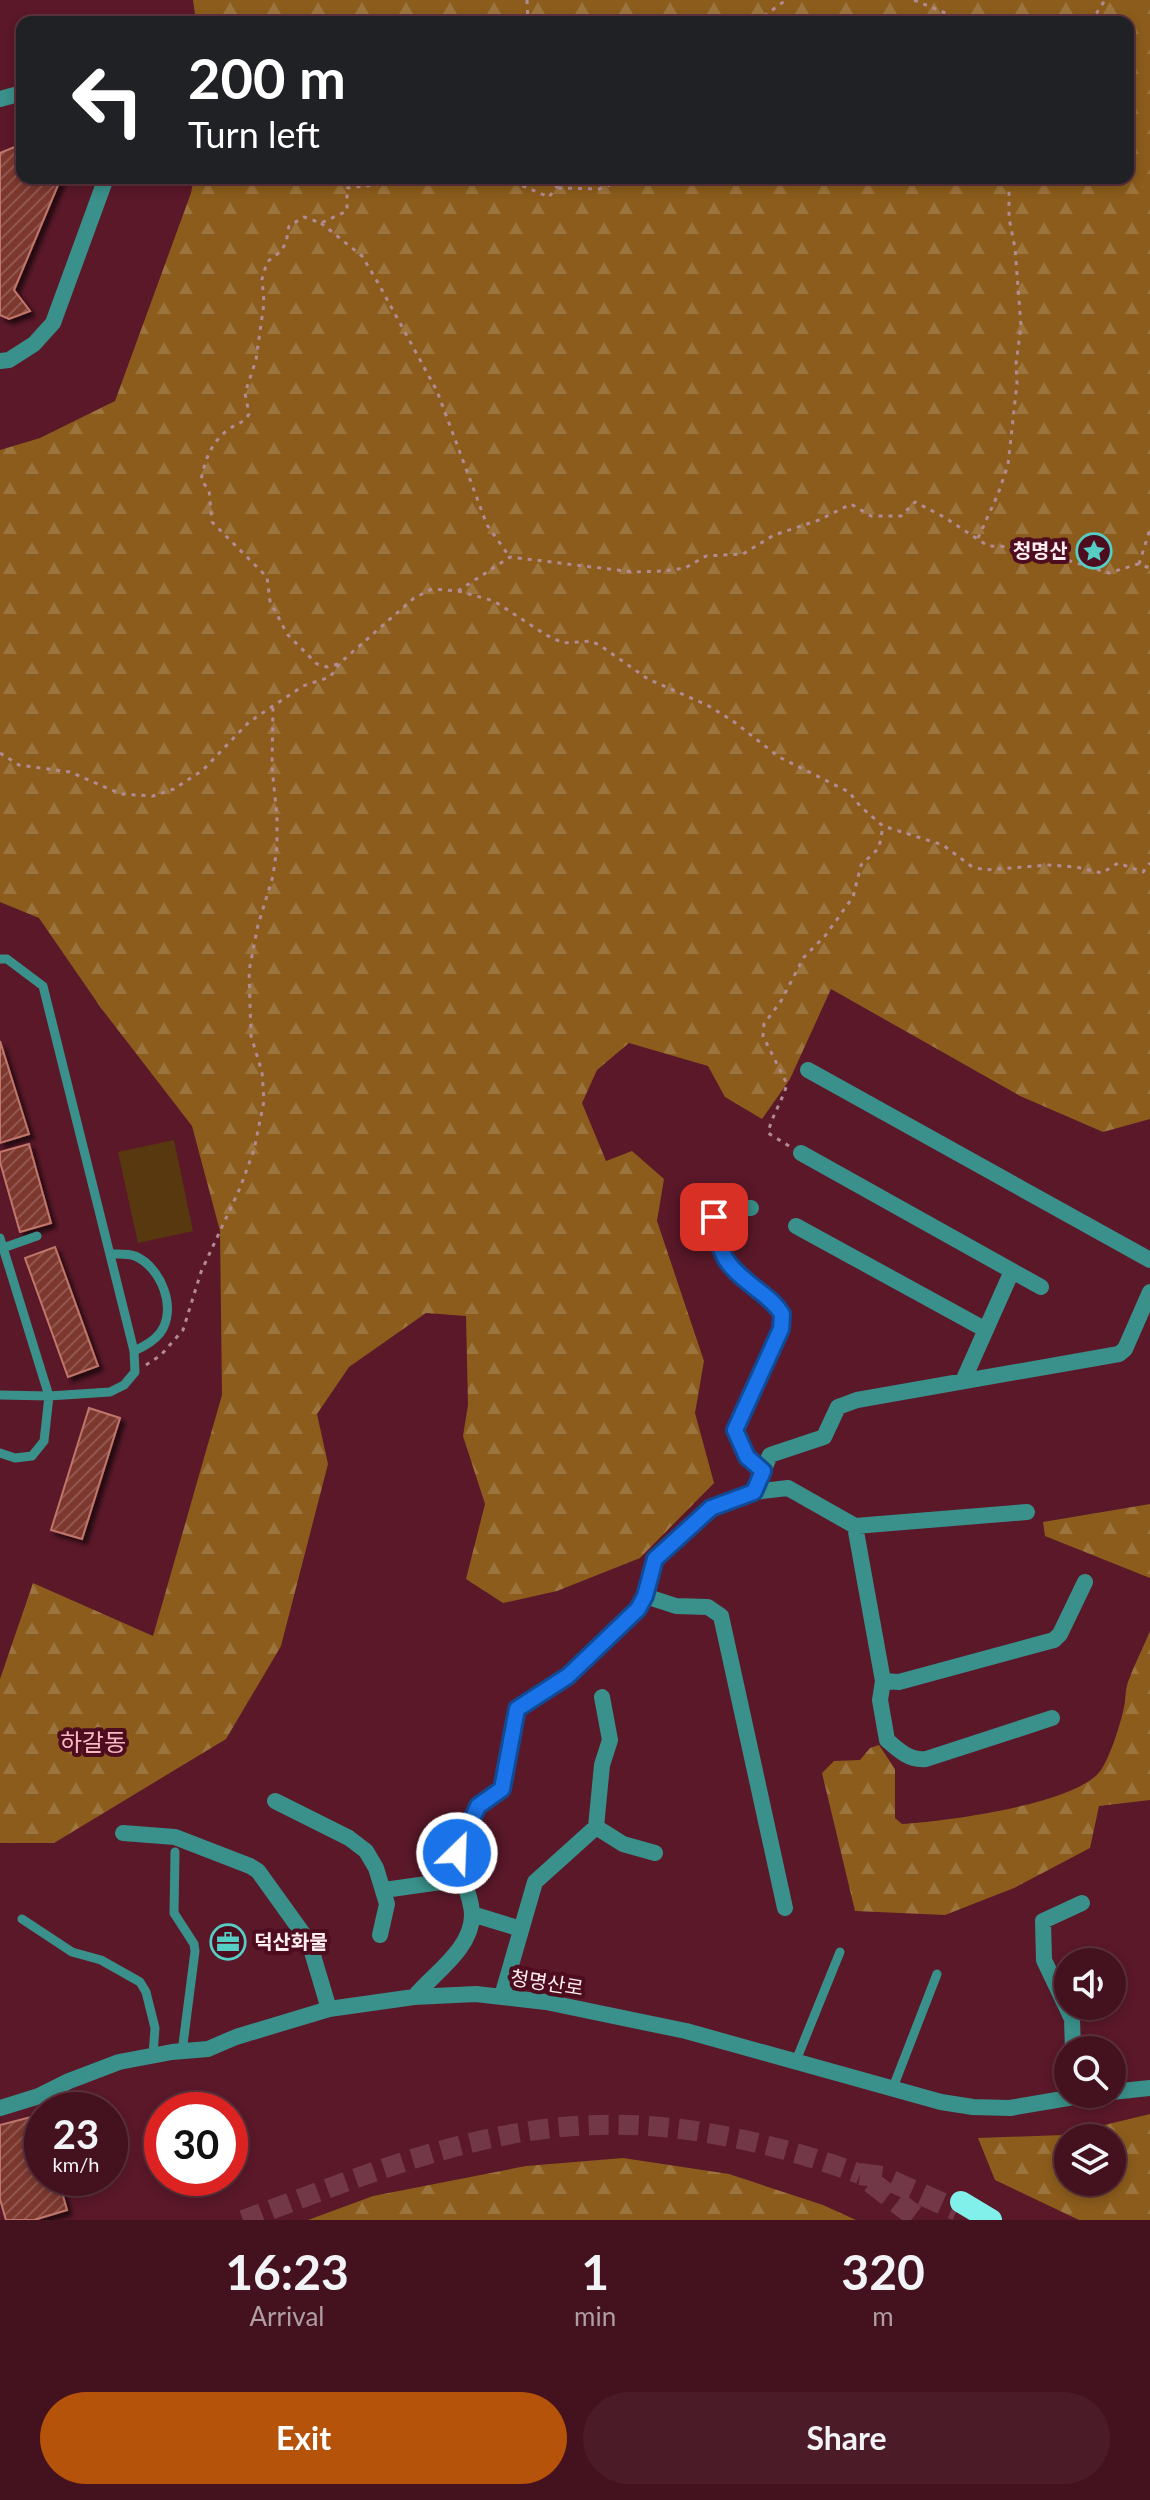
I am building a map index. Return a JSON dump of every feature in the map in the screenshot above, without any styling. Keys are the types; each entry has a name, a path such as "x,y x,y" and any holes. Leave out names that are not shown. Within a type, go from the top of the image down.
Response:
{"highway":[{"path":"963,2211 991,2220"}],"street":[{"path":"0,361 9,360 34,344 53,323 104,184"},
{"path":"808,1070 1150,1260"},
{"path":"801,1153 1041,1287"},
{"path":"751,1208 718,1209 714,1217 717,1245 734,1272 782,1314 781,1329 735,1430 747,1457 763,1471"},
{"path":"796,1226 986,1330"},
{"path":"963,1381 1012,1271"},
{"path":"754,1492 770,1455 824,1437 838,1407 857,1400 1119,1354 1125,1349 1150,1292"},
{"path":"414,1997 460,1949 470,1930 472,1914 456,1860 457,1853 478,1806 502,1789 517,1709 568,1676 638,1609 645,1596 655,1559 711,1508 754,1492 788,1488 855,1526 1027,1512"},
{"path":"855,1526 883,1681 880,1700 887,1740 919,1760 1052,1718"},
{"path":"883,1681 899,1682 1054,1640 1060,1634 1085,1582"},
{"path":"645,1596 676,1606 708,1607 721,1616 785,1908"},
{"path":"502,1996 535,1882 596,1827 602,1765 610,1740 602,1697"},
{"path":"275,1801 360,1846 376,1868 384,1890 387,1912 380,1935"},
{"path":"596,1827 623,1844 655,1853"},
{"path":"123,1833 186,1840 258,1871 309,1942 329,2009"},
{"path":"384,1890 462,1879"},
{"path":"1073,2036 1072,2019 1044,1960 1043,1921 1082,1903"},
{"path":"472,1914 521,1929"},
{"name":"청명산로","path":"0,2108 39,2096 119,2062 208,2049 236,2037 329,2009 414,1997 502,1996 686,2031 941,2102 1010,2108 1054,2100"},
{"path":"1126,2091 1150,2088"}],"lane":[{"path":"0,959 7,959 43,986 134,1351 135,1372 124,1385 110,1392 0,1395"},
{"path":"0,1453 15,1458 32,1456 44,1441 49,1396 1,1245 37,1236"},
{"path":"110,1254 136,1256 151,1267 163,1285 166,1315 161,1332 134,1351"},
{"path":"175,1852 174,1913 194,1944 195,1951 182,2052"},
{"path":"22,1919 72,1952 101,1960 140,1982 146,1992 155,2028 153,2055"},
{"path":"795,2063 840,1952"},
{"path":"892,2090 937,1974"}],"path":[{"path":"764,16 786,0"},
{"path":"914,0 953,16"},
{"path":"321,223 347,211 347,188 379,184"},
{"path":"518,184 549,197 560,184"},
{"path":"558,188 599,189 612,184"},
{"path":"978,539 1008,465 1017,383 1020,294 1009,218 1009,184"},
{"path":"340,663 327,667 317,664 287,634 270,601 267,577 212,522 209,490 201,480 206,455 229,429 244,422 249,414 245,393 256,360 264,303 262,279 267,262 286,243 289,226 304,217 321,223 362,256 437,391 487,525 510,557"},
{"path":"458,591 510,557 633,572 685,568 706,556 743,554 774,535 819,520 851,504 871,516 901,516 915,502 988,546 1025,547 1109,573 1138,564 1150,568"},
{"path":"1138,564 1150,529"},
{"path":"0,753 19,765 70,772 121,794 153,796 174,789 203,770 249,722 303,686 330,677 340,663 414,598 432,589 458,591 494,601 563,643 591,641 601,646 648,679 707,705 733,721 779,757 849,792 883,826 943,845 971,866 984,870 1049,865 1102,873 1118,863 1143,872 1150,863"},
{"path":"135,1372 161,1355 183,1330 201,1272 254,1150 264,1101 262,1072 251,1036 249,971 258,925 273,876 277,847 272,767 273,708"},
{"path":"801,1153 768,1133 772,1114 784,1096 787,1084 763,1036 764,1024 781,1001 804,957 825,936 853,897 861,865 879,848 883,826"}],"shaded area":[{"path":"174,1140 193,1231 138,1243 118,1152"}],"green space":[{"path":"193,0 1150,0 1150,1119 1103,1132 1020,1096 831,989 790,1079 762,1119 725,1097 708,1066 629,1043 597,1070 582,1103 606,1161 632,1151 664,1179 657,1221 704,1361 695,1413 714,1483 640,1558 557,1591 503,1603 466,1579 485,1504 463,1436 468,1405 466,1316 426,1313 349,1367 317,1414 328,1464 281,1646 226,1739 54,1843 0,1843 0,1679 33,1583 153,1636 222,1395 220,1231 192,1126 101,1008 39,918 0,902 0,450 40,438 115,401 193,184 1134,184 1134,16 195,16"},
{"path":"1150,1504 1150,1578 1045,1536 1043,1522"},
{"path":"1150,1631 1150,1800 1099,1806 1090,1848 1014,1888 945,1915 855,1911 822,1773 834,1761 860,1760 870,1748 879,1745 895,1769 895,1818 902,1824 1008,1809 1066,1792 1088,1782 1101,1770 1120,1722 1128,1682"},
{"path":"1150,2114 1150,2220 1079,2220 995,2180 978,2138 1054,2135 1054,2196 1126,2196 1126,2124 1109,2124"},
{"path":"623,2158 729,2174 823,2205 856,2220 308,2220 373,2196 526,2166"}],"building":[{"path":"16,146 16,184 58,184 14,290 30,311 9,319 0,315 0,153"},
{"path":"0,1041 29,1134 0,1143"},
{"path":"29,1144 51,1223 20,1232 0,1162 0,1152"},
{"path":"55,1247 98,1366 68,1377 25,1258"},
{"path":"89,1408 120,1418 82,1539 51,1530"},
{"path":"24,2119 24,2196 63,2196 67,2210 34,2220 6,2220 0,2199 0,2125"}],"tunnel":[{"path":"243,2220 440,2151 481,2140 563,2127 638,2125 714,2134 788,2151 860,2174"},
{"path":"860,2174 882,2177 957,2210"},
{"path":"871,2182 920,2220"}],"place":[{"name":"청명산","path":"1094,551"},
{"name":"덕산화물","path":"228,1942"}],"district":[{"name":"하갈동","path":"93,1743"}],"route":[{"path":"457,1853 478,1806 502,1789 517,1709 568,1676 638,1609 645,1596 655,1559 702,1514 754,1492 763,1471 747,1457 735,1430 781,1329 782,1314 778,1307 734,1272 717,1245 714,1217"}]}
